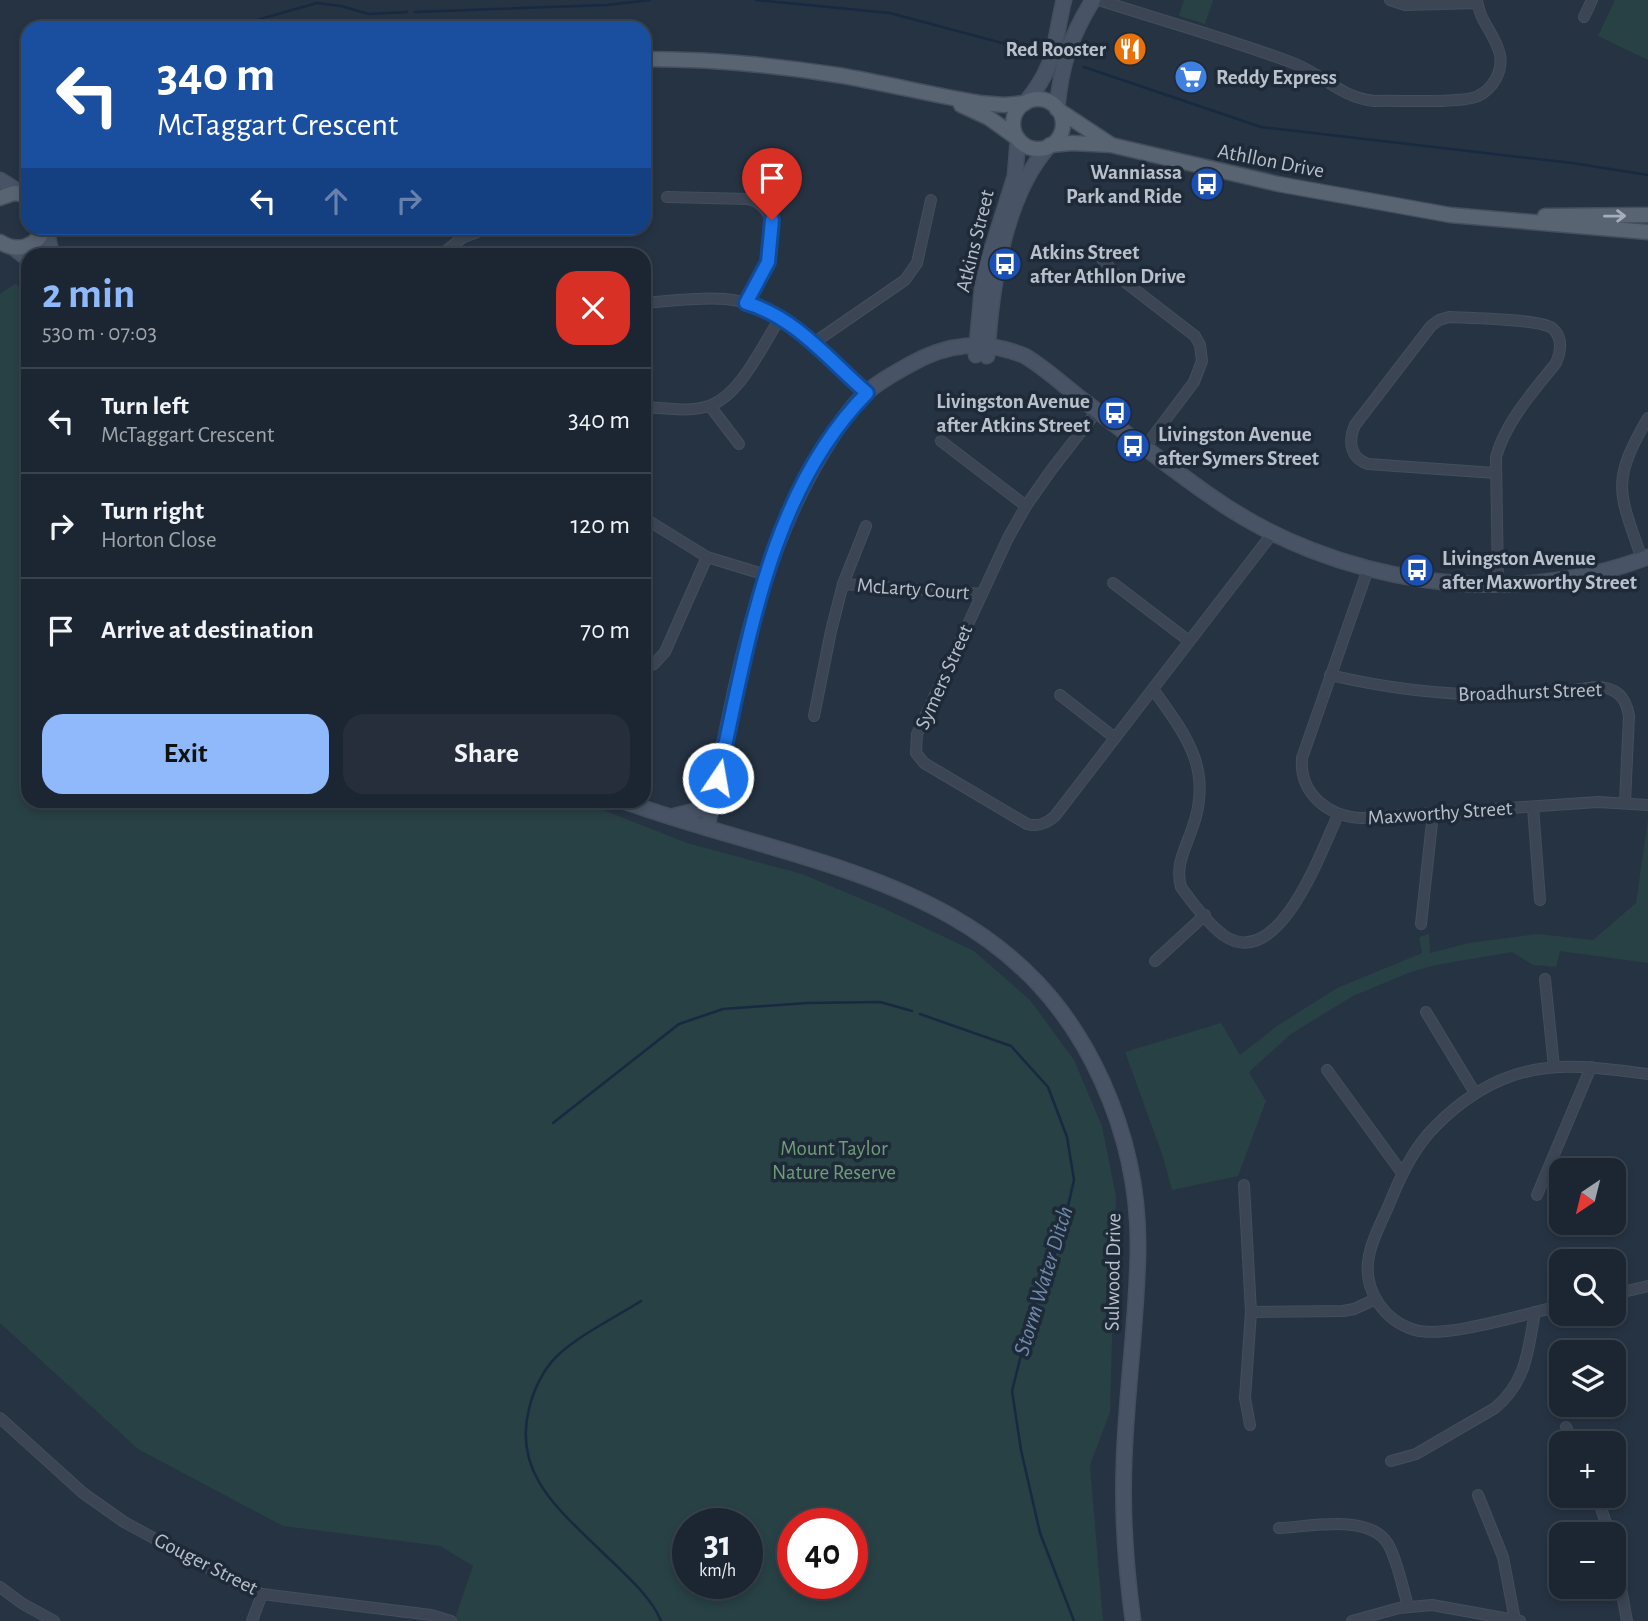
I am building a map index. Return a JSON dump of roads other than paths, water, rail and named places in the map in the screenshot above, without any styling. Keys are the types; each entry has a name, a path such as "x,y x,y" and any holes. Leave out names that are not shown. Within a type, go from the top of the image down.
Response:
{"main road":[{"path":"651,59 783,67 993,104 1042,100 1057,109 1062,118 1062,129 1058,138 1050,145 1032,148 989,118 943,97"},
{"path":"1017,138 1013,119 1017,110 1025,103"},
{"name":"Athllon Drive","path":"1057,109 1111,145"},
{"name":"Athllon Drive","path":"1050,145 1072,142 1111,145 1278,184 1450,215 1648,232"},
{"path":"0,198 8,194 21,193"},
{"name":"Athllon Drive","path":"1424,209 1546,216 1648,215"},
{"path":"7,248 30,245 41,235"}],"street":[{"path":"1064,0 1074,9 1083,9 1094,1"},
{"path":"1025,103 1049,67 1057,41 1064,0"},
{"path":"1094,1 1292,62 1345,94 1359,99 1468,99 1486,91 1496,78 1500,58 1479,13 1477,2 1405,5 1390,0"},
{"path":"1584,17 1592,0"},
{"path":"1057,109 1062,65 1071,40 1094,1"},
{"name":"Atkins Street","path":"982,350 987,265 1015,176 1017,138"},
{"name":"Atkins Street","path":"984,319 999,256 1024,182 1050,145"},
{"path":"0,180 21,191"},
{"path":"667,197 748,199 757,201 766,209 772,220 768,262 746,303"},
{"path":"812,344 905,280 917,263 931,200"},
{"path":"450,248 470,235"},
{"path":"1098,254 1116,275 1192,333 1201,350 1200,372 1195,382 1145,447"},
{"path":"651,303 706,299 746,303 780,318 867,393"},
{"path":"1495,473 1368,464 1355,455 1352,448 1351,439 1355,425 1431,326 1439,320 1449,317 1543,324 1556,332 1560,340 1560,354 1556,363 1516,415 1500,443 1495,473 1498,584"},
{"path":"651,407 690,410 709,406 726,396 740,381 780,318"},
{"path":"955,346 984,319 1009,350"},
{"path":"707,828 755,610 766,575 785,523 810,472 841,424 867,393 883,380 933,352 955,346 1009,350 1035,362 1055,379"},
{"path":"912,363 982,350 1041,369 1208,495 1272,534 1320,554 1368,569 1449,583 1498,584 1570,577 1645,558 1623,502 1621,481 1625,460 1648,418"},
{"path":"709,406 739,444"},
{"name":"Symers Street","path":"1097,411 1026,506 982,594 917,734 916,753 923,763 1027,824 1041,825 1055,816 1272,534"},
{"path":"941,441 1026,506"},
{"path":"651,522 707,557 766,575"},
{"name":"McLarty Court","path":"814,716 843,584 866,526"},
{"path":"651,665 665,652 707,557"},
{"name":"Maxworthy Street","path":"1368,569 1306,743 1301,765 1316,800 1338,815 1362,818 1625,802 1648,805"},
{"path":"1114,583 1189,641"},
{"name":"McLarty Court","path":"843,584 982,594"},
{"name":"Broadhurst Street","path":"1330,675 1394,689 1460,696 1528,695 1596,687 1615,690 1623,697 1629,716 1625,802"},
{"path":"1153,689 1186,736 1194,751 1198,769 1198,806 1180,860 1178,877 1187,895 1223,934 1236,941 1252,942 1273,932 1299,896 1338,815"},
{"path":"1060,695 1115,738"},
{"path":"669,816 693,813 714,797"},
{"path":"1534,807 1540,900"},
{"name":"Sulwood Drive","path":"644,808 868,877 957,917 989,939 1039,984 1067,1018 1095,1064 1122,1132 1138,1226 1138,1286 1124,1475 1127,1567 1133,1621"},
{"path":"1421,924 1433,813"},
{"path":"1155,961 1205,915"},
{"path":"1545,979 1553,1067"},
{"path":"1426,1012 1475,1093"},
{"path":"1549,1309 1432,1333 1416,1331 1390,1317 1376,1299 1368,1279 1369,1257 1402,1173 1429,1133 1448,1113 1475,1093 1524,1072 1553,1067 1591,1067 1648,1074"},
{"path":"1537,1195 1591,1067"},
{"path":"1327,1070 1402,1173"},
{"path":"1244,1185 1251,1312 1245,1398 1250,1425"},
{"path":"1626,1291 1648,1286"},
{"path":"1251,1312 1343,1311 1376,1299"},
{"path":"1391,1461 1416,1454 1506,1399 1522,1374 1535,1312"},
{"name":"Gouger Street","path":"0,1418 83,1493 124,1522 242,1586 262,1594 431,1615 451,1621"},
{"path":"1566,1427 1568,1431"},
{"path":"1352,1621 1408,1606 1432,1605 1517,1621 1503,1557 1478,1495"},
{"path":"1279,1528 1353,1524 1374,1530 1386,1541 1391,1551 1408,1606"},
{"path":"0,1587 23,1604 54,1621"},
{"path":"252,1621 262,1594"},
{"path":"1623,1599 1627,1621"}],"waterway":[{"path":"415,12 607,5 650,0"},
{"path":"756,0 890,13 1032,51"},
{"path":"253,21 317,3 369,14 407,12"},
{"path":"1084,67 1261,127 1572,163 1648,175"},
{"name":"Storm Water Ditch","path":"553,1123 679,1024 723,1009 807,1003 880,1002 912,1011"},
{"name":"Storm Water Ditch","path":"920,1014 1011,1046 1048,1087 1067,1137 1074,1180 1059,1245 1038,1288 1012,1391 1021,1450 1040,1533 1074,1621"},
{"path":"641,1301 597,1327 551,1362 533,1395 529,1409 527,1452 533,1470 554,1503 642,1592 661,1621"}],"place":[{"name":"Red Rooster","path":"1130,49"},
{"name":"Reddy Express","path":"1191,77"},
{"name":"Wanniassa Park and Ride","path":"1207,184"},
{"name":"Atkins Street after Athllon Drive","path":"1005,264"},
{"name":"Livingston Avenue after Atkins Street","path":"1115,413"},
{"name":"Livingston Avenue after Symers Street","path":"1133,446"},
{"name":"Livingston Avenue after Maxworthy Street","path":"1417,570"}],"park label":[{"name":"Mount Taylor Nature Reserve","path":"834,1160"}]}
